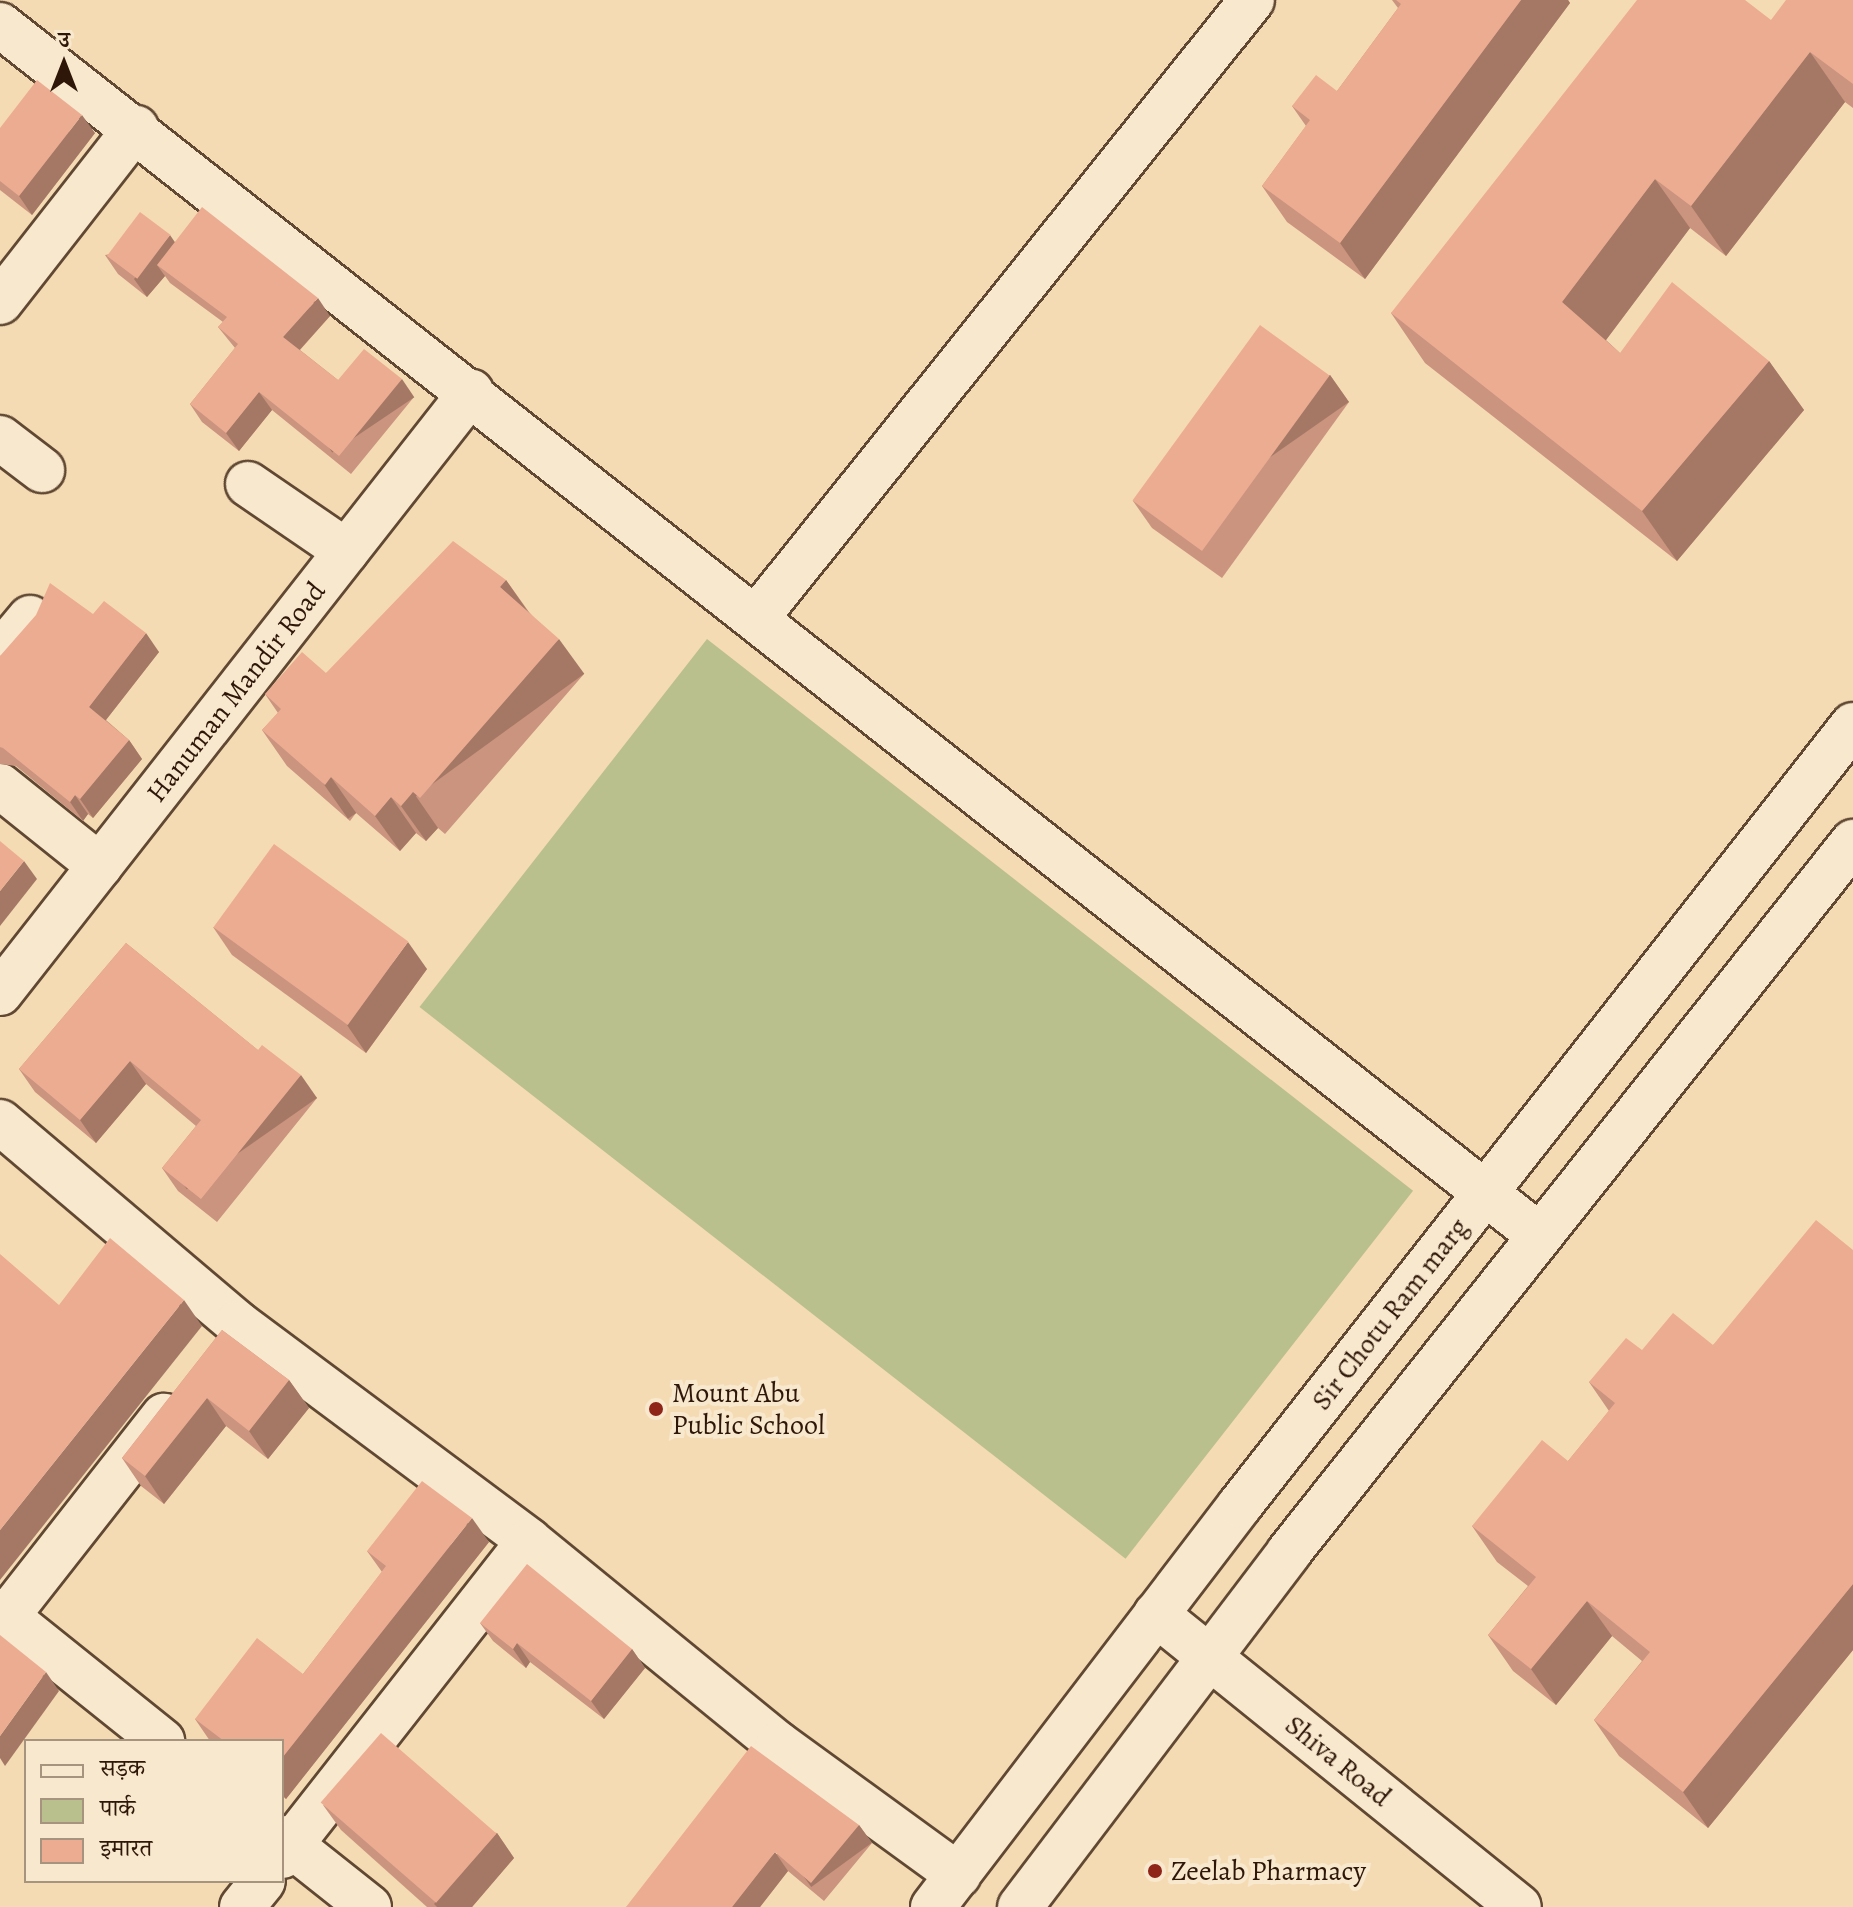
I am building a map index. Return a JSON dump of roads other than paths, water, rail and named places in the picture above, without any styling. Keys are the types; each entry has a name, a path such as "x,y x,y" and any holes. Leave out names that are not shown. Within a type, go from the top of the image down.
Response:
{"street":[{"path":"757,617 1252,0"},
{"path":"0,25 136,128 1540,1236"},
{"path":"0,302 136,128"},
{"name":"Hanuman Mandir Road","path":"0,993 471,392"},
{"path":"0,438 42,470"},
{"path":"248,484 346,551"},
{"path":"0,654 30,618"},
{"name":"Sir Chotu Ram marg","path":"945,1891 1156,1614 1853,725"},
{"path":"0,786 100,866"},
{"path":"1020,1907 1209,1656 1853,842"},
{"path":"0,1122 225,1338 529,1541 778,1744 945,1891"},
{"path":"159,1739 2,1618 185,1390"},
{"path":"369,1907 285,1846 529,1541"},
{"name":"Shiva Road","path":"1156,1614 1504,1902"},
{"path":"242,1907 261,1883"}],"place":[{"name":"Mount Abu Public School","path":"656,1409"},
{"name":"Zeelab Pharmacy","path":"1155,1871"}]}
